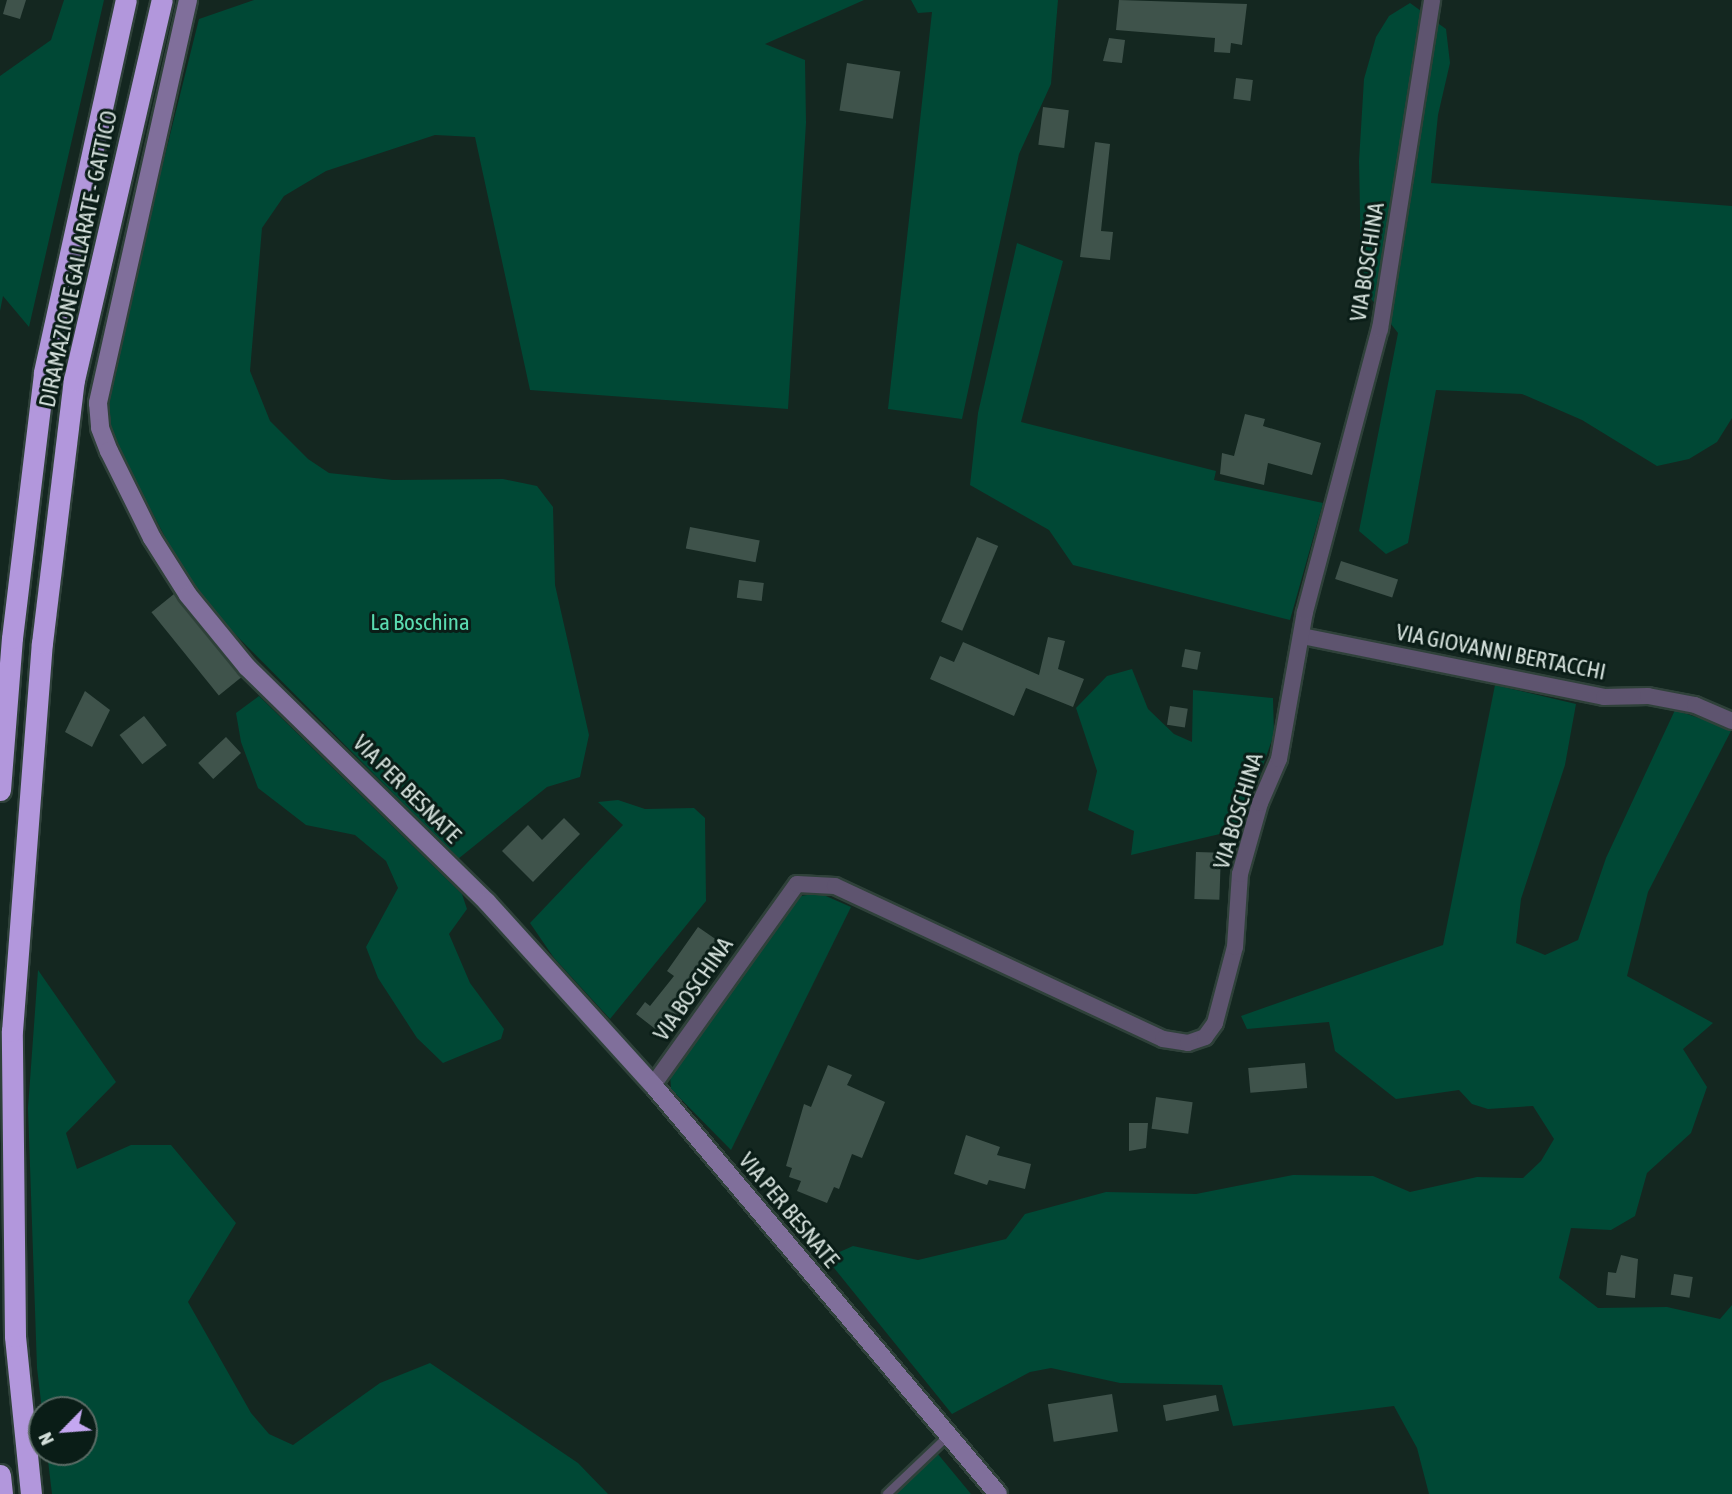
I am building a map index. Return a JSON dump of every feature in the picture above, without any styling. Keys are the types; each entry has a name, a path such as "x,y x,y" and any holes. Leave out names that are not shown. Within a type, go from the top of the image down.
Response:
{"highway":[{"name":"DIRAMAZIONE GALLARATE - GATTICO","path":"0,790 12,638 44,372 126,0"},
{"name":"DIRAMAZIONE GALLARATE - GATTICO","path":"31,1494 15,1336 12,1031 42,643 74,380 162,0"},
{"path":"0,1475 2,1494"}],"street":[{"name":"VIA PER BESNATE","path":"188,0 98,403 100,428 109,451 152,538 181,583 247,667 487,902 653,1086 999,1494"},
{"name":"VIA BOSCHINA","path":"653,1086 797,884 835,886 1163,1039 1188,1043 1205,1037 1226,994 1240,874 1260,803 1279,759 1302,636 1380,329 1432,0"},
{"name":"VIA GIOVANNI BERTACCHI","path":"1302,636 1604,697 1648,696 1695,705 1732,721"}],"lane":[{"path":"887,1494 948,1436"}],"green space":[{"path":"64,0 104,0 29,327 3,296 0,311 0,76 51,40"},
{"name":"La Boschina","path":"254,0 864,0 765,44 805,60 806,123 788,409 530,390 475,137 435,135 326,171 284,196 262,228 250,371 270,421 308,459 329,473 393,480 503,479 537,486 553,507 555,585 589,735 580,777 547,787 458,859 214,613 175,556 109,430 106,391 199,19"},
{"path":"911,0 1058,0 1051,84 1019,154 962,419 888,409 932,12 918,13"},
{"path":"1410,3 1446,29 1450,63 1438,115 1431,183 1732,206 1732,418 1717,442 1689,459 1657,466 1582,420 1522,394 1436,390 1408,543 1386,554 1359,531 1398,333 1369,296 1361,261 1359,161 1364,79 1376,37 1389,16"},
{"path":"1017,243 1063,261 1021,422 1216,471 1214,480 1323,503 1290,620 1073,565 1049,530 970,485 978,413"},
{"path":"1132,669 1148,709 1174,734 1192,742 1193,690 1273,698 1274,734 1241,829 1131,855 1134,831 1088,810 1097,771 1076,708 1107,676"},
{"path":"1495,685 1576,704 1565,765 1521,899 1516,943 1545,955 1578,940 1606,858 1675,710 1732,729 1648,892 1627,976 1713,1023 1683,1049 1707,1087 1691,1133 1647,1173 1635,1216 1611,1230 1571,1228 1559,1278 1598,1308 1667,1307 1720,1319 1732,1305 1732,1494 1429,1494 1417,1448 1394,1406 1233,1426 1222,1385 1120,1383 1051,1368 1030,1372 952,1414 826,1258 853,1246 918,1260 1006,1239 1025,1214 1106,1192 1196,1194 1293,1175 1373,1176 1410,1192 1477,1177 1523,1178 1541,1161 1554,1139 1533,1106 1488,1109 1472,1104 1459,1090 1396,1099 1335,1051 1329,1022 1247,1029 1241,1016 1443,945"},
{"path":"259,696 462,894 467,909 449,934 470,983 504,1029 501,1039 443,1063 417,1038 378,978 366,947 398,888 386,861 355,835 306,825 258,788 241,742 236,713"},
{"path":"618,800 645,809 694,808 705,818 706,901 610,1019 554,958 530,923 623,825 598,802"},
{"path":"819,893 851,907 731,1150 671,1089 670,1074 788,906 801,896"},
{"path":"38,970 116,1082 66,1133 77,1169 131,1145 171,1145 236,1223 188,1302 251,1413 269,1434 293,1445 380,1383 430,1363 578,1463 608,1494 52,1494 49,1466 98,1466 98,1396 40,1396 37,1368 28,1108"},
{"path":"937,1453 971,1494 884,1494 925,1463"}],"building":[{"path":"7,0 26,0 20,19 3,14"},
{"path":"1119,0 1247,4 1242,45 1231,43 1230,53 1214,52 1215,38 1116,30"},
{"path":"1109,38 1125,40 1122,63 1103,61"},
{"path":"847,63 900,71 893,119 839,110"},
{"path":"1236,78 1253,80 1250,101 1233,99"},
{"path":"1043,107 1069,110 1064,148 1038,145"},
{"path":"1095,142 1110,144 1101,231 1113,232 1110,260 1080,257"},
{"path":"1245,414 1265,419 1263,426 1321,443 1312,475 1268,463 1264,485 1220,474 1222,453 1234,456"},
{"path":"690,527 760,541 755,562 686,549"},
{"path":"977,537 998,546 962,631 941,622"},
{"path":"1341,561 1398,580 1392,598 1335,579"},
{"path":"739,580 764,583 762,601 737,598"},
{"path":"174,594 241,677 219,695 151,612"},
{"path":"1048,637 1065,641 1058,669 1084,679 1073,707 1026,688 1014,716 930,679 940,656 954,662 963,642 1039,675"},
{"path":"1185,649 1201,652 1197,670 1182,667"},
{"path":"85,691 110,710 92,747 65,732"},
{"path":"1170,706 1188,709 1185,728 1167,725"},
{"path":"144,716 167,745 142,764 120,735"},
{"path":"226,737 241,753 213,779 198,763"},
{"path":"564,818 580,834 533,882 502,851 528,825 542,840"},
{"path":"1196,852 1221,853 1219,900 1194,899"},
{"path":"698,927 727,947 713,966 706,961 679,999 687,1005 663,1035 636,1014 645,1002 650,1006 674,976 667,971"},
{"path":"1305,1063 1307,1088 1250,1093 1248,1068"},
{"path":"828,1065 852,1075 847,1085 885,1102 862,1158 852,1154 839,1189 834,1187 827,1203 797,1191 801,1181 789,1177 792,1168 786,1166 804,1104 811,1107"},
{"path":"1156,1097 1193,1102 1188,1134 1152,1129"},
{"path":"1129,1123 1148,1123 1146,1148 1129,1151"},
{"path":"966,1135 1000,1147 997,1155 1031,1164 1025,1189 989,1180 987,1185 954,1174"},
{"path":"1621,1255 1638,1259 1635,1298 1606,1295 1608,1272 1616,1273"},
{"path":"1674,1274 1693,1277 1689,1298 1671,1295"},
{"path":"1112,1394 1118,1432 1054,1442 1048,1404"},
{"path":"1216,1395 1219,1411 1166,1421 1163,1405"}]}
